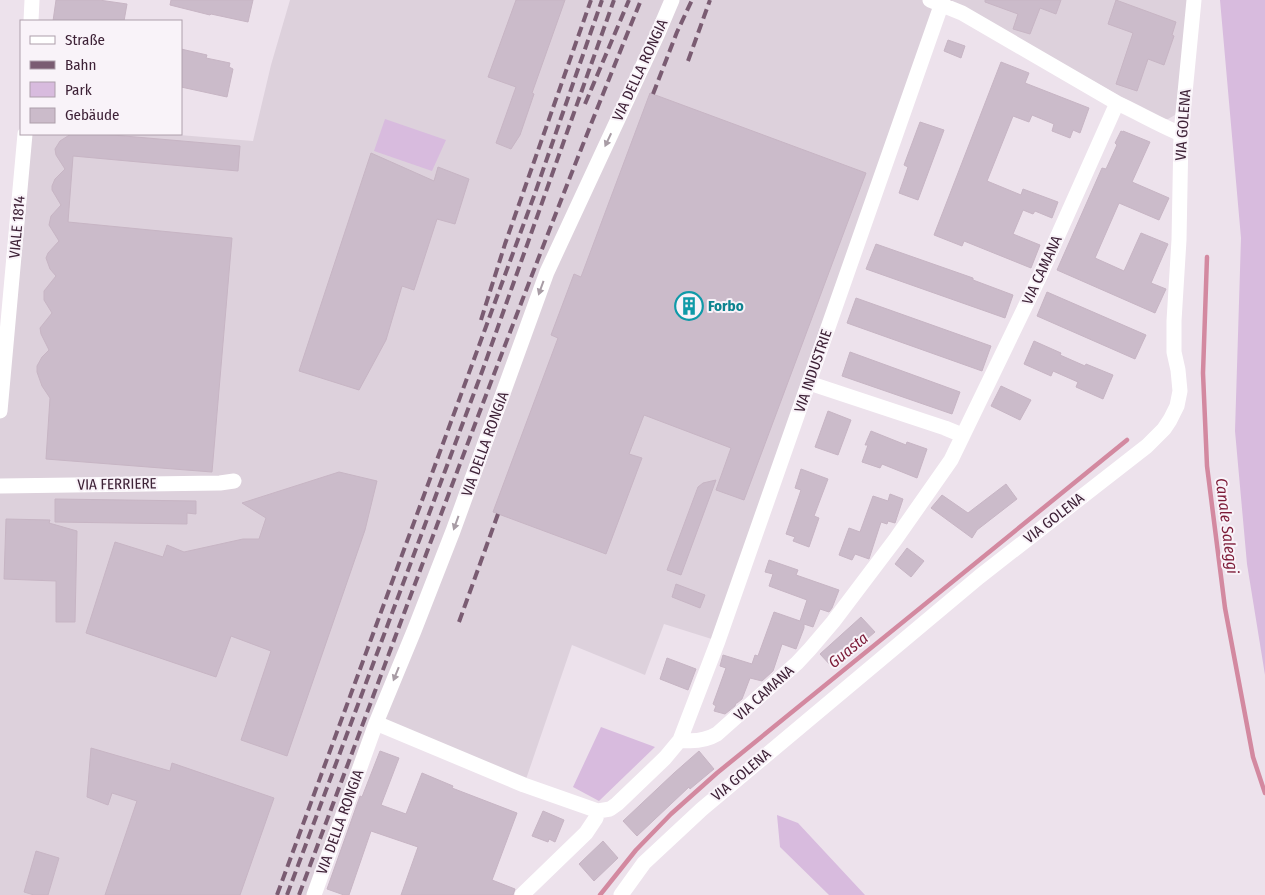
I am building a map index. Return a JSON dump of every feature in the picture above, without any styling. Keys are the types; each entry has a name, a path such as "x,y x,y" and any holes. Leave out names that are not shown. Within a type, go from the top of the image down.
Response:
{"street":[{"path":"31,20 32,0"},
{"name":"VIA DELLA RONGIA","path":"314,895 376,723 453,531 547,272 672,0"},
{"name":"VIA GOLENA","path":"622,895 644,863 702,809 979,577 1147,446 1167,425 1177,406 1180,392 1173,339 1179,240 1181,134 1194,0"},
{"path":"938,1 1117,103 1163,127 1181,134"},
{"name":"VIA INDUSTRIE","path":"680,740 718,641 809,383 938,1"},
{"name":"VIA CAMANA","path":"680,740 696,742 717,734 797,664 896,540 951,460 1039,278 1117,103"},
{"name":"VIALE 1814","path":"0,411 26,135"},
{"path":"809,383 945,428 962,436"},
{"name":"VIA FERRIERE","path":"0,486 220,483 234,481"},
{"path":"376,723 524,785 598,811 610,809 618,804 665,758 680,740"},
{"path":"522,895 586,834 598,811"}],"shaded area":[{"path":"290,0 1190,0 1178,107 1175,115 1168,119 1161,119 954,3 941,4 718,641 664,624 645,675 572,645 524,785 376,723 311,895 0,895 0,411 25,135 179,135 253,141 271,65"}],"green space":[{"path":"1220,0 1265,0 1265,675 1247,564 1235,431 1241,238"},
{"path":"385,119 446,140 432,171 374,151"},
{"path":"601,727 655,747 599,801 573,787"},
{"path":"777,815 798,823 865,895 829,895 780,847"}],"building":[{"path":"56,0 99,0 127,4 124,20 53,20"},
{"path":"171,0 253,0 248,22 170,5"},
{"path":"516,0 565,0 532,93 534,94 520,135 511,149 496,143 516,87 488,77"},
{"path":"985,0 1061,0 1056,14 1040,8 1030,34 1013,29 1018,14 985,2"},
{"path":"1116,0 1176,22 1172,35 1174,36 1164,65 1148,59 1137,91 1116,84 1133,33 1108,24"},
{"path":"948,40 965,46 961,58 944,51"},
{"path":"182,49 207,55 206,58 230,63 229,67 233,69 227,97 182,87"},
{"path":"1001,62 1029,73 1025,83 1089,108 1080,133 1073,130 1070,138 1052,131 1054,124 1032,115 1029,122 1013,116 987,181 1021,195 1023,189 1058,202 1052,218 1035,211 1033,214 1023,210 1013,234 1040,245 1031,268 964,241 962,246 934,235"},
{"name":"Forbo","path":"650,93 866,173 744,500 716,490 731,448 644,415 629,454 642,458 606,554 493,512 558,338 551,335 574,274 581,277"},
{"path":"920,122 944,130 918,200 899,193 908,167 904,165"},
{"path":"1121,131 1150,142 1132,182 1169,198 1159,220 1119,203 1095,258 1124,271 1141,233 1168,244 1151,283 1166,289 1155,313 1057,270 1102,168 1106,169"},
{"path":"69,135 113,135 240,146 238,171 73,156 68,222 232,238 212,472 46,459 50,398 42,386 37,366 49,350 40,328 52,313 44,300 44,291 56,276 50,269 46,258 59,241 49,225 51,216 61,205 52,190 55,179 65,169 56,155 55,149 60,141"},
{"path":"371,153 434,181 438,167 469,179 455,224 437,219 414,290 402,286 386,340 359,390 299,371"},
{"path":"876,244 973,278 973,280 1013,295 1005,318 866,269"},
{"path":"1047,292 1146,335 1135,359 1037,316"},
{"path":"856,298 991,346 982,371 847,323"},
{"path":"1034,341 1085,366 1086,364 1113,375 1103,399 1076,387 1078,382 1053,371 1051,376 1024,364"},
{"path":"850,352 960,392 952,414 842,376"},
{"path":"1001,386 1031,400 1020,420 991,406"},
{"path":"828,411 851,420 838,455 815,447"},
{"path":"871,431 906,445 907,442 927,449 917,478 882,464 880,468 862,462 868,445 865,445"},
{"path":"801,469 828,479 814,516 819,518 809,547 793,541 795,537 786,534 801,490 795,488"},
{"path":"339,472 377,481 365,530 287,756 241,740 271,651 231,636 216,677 86,633 115,542 163,557 167,545 184,552 243,539 259,539 266,518 242,503"},
{"path":"716,480 681,575 667,570 698,487 703,483"},
{"path":"1006,484 1017,499 977,530 972,538 931,508 942,495 968,513"},
{"path":"890,494 903,499 895,523 888,521 887,524 881,522 869,559 855,554 852,560 839,555 849,528 860,532 873,496 888,501"},
{"path":"55,499 196,501 196,514 187,513 187,524 55,522"},
{"path":"6,519 50,520 49,523 77,531 75,622 56,622 56,581 4,579"},
{"path":"907,548 924,561 911,577 895,564"},
{"path":"769,560 798,570 796,575 839,590 829,612 820,609 813,627 804,624 796,649 782,644 773,671 762,681 750,678 742,699 725,714 714,711 716,706 713,704 726,668 720,666 723,655 752,664 755,655 758,656 774,612 800,621 807,600 769,586 773,574 765,572"},
{"path":"676,584 705,595 700,608 672,597"},
{"path":"861,617 875,632 832,667 820,654"},
{"path":"667,658 696,669 688,690 660,679"},
{"path":"91,748 170,771 172,763 274,798 240,895 105,895 137,801 112,793 108,805 87,797"},
{"path":"380,751 399,758 381,805 406,814 422,773 453,786 452,788 517,813 492,880 515,889 513,895 401,895 418,847 371,831 349,895 327,889 360,796 362,797"},
{"path":"699,751 714,769 690,789 689,787 637,836 623,821"},
{"path":"543,811 564,820 555,842 549,839 548,842 532,836"},
{"path":"603,841 618,858 594,881 579,864"},
{"path":"36,851 59,858 48,895 34,895 24,892"}],"waterway":[{"name":"Canale Saleggi","path":"1207,257 1203,373 1207,466 1225,608 1253,757 1265,793"},
{"name":"Guasta","path":"600,895 636,850 671,814 717,773 1127,440"}],"railway":[{"path":"481,320 505,244 591,0"},
{"path":"277,895 534,196 602,0"},
{"path":"287,895 483,369 614,0"},
{"path":"585,104 629,0"},
{"path":"299,895 509,334 641,0"},
{"path":"653,94 677,32 692,0"},
{"path":"688,61 710,0"},
{"path":"459,622 498,514"}],"place":[{"name":"Forbo","path":"689,306"}]}
